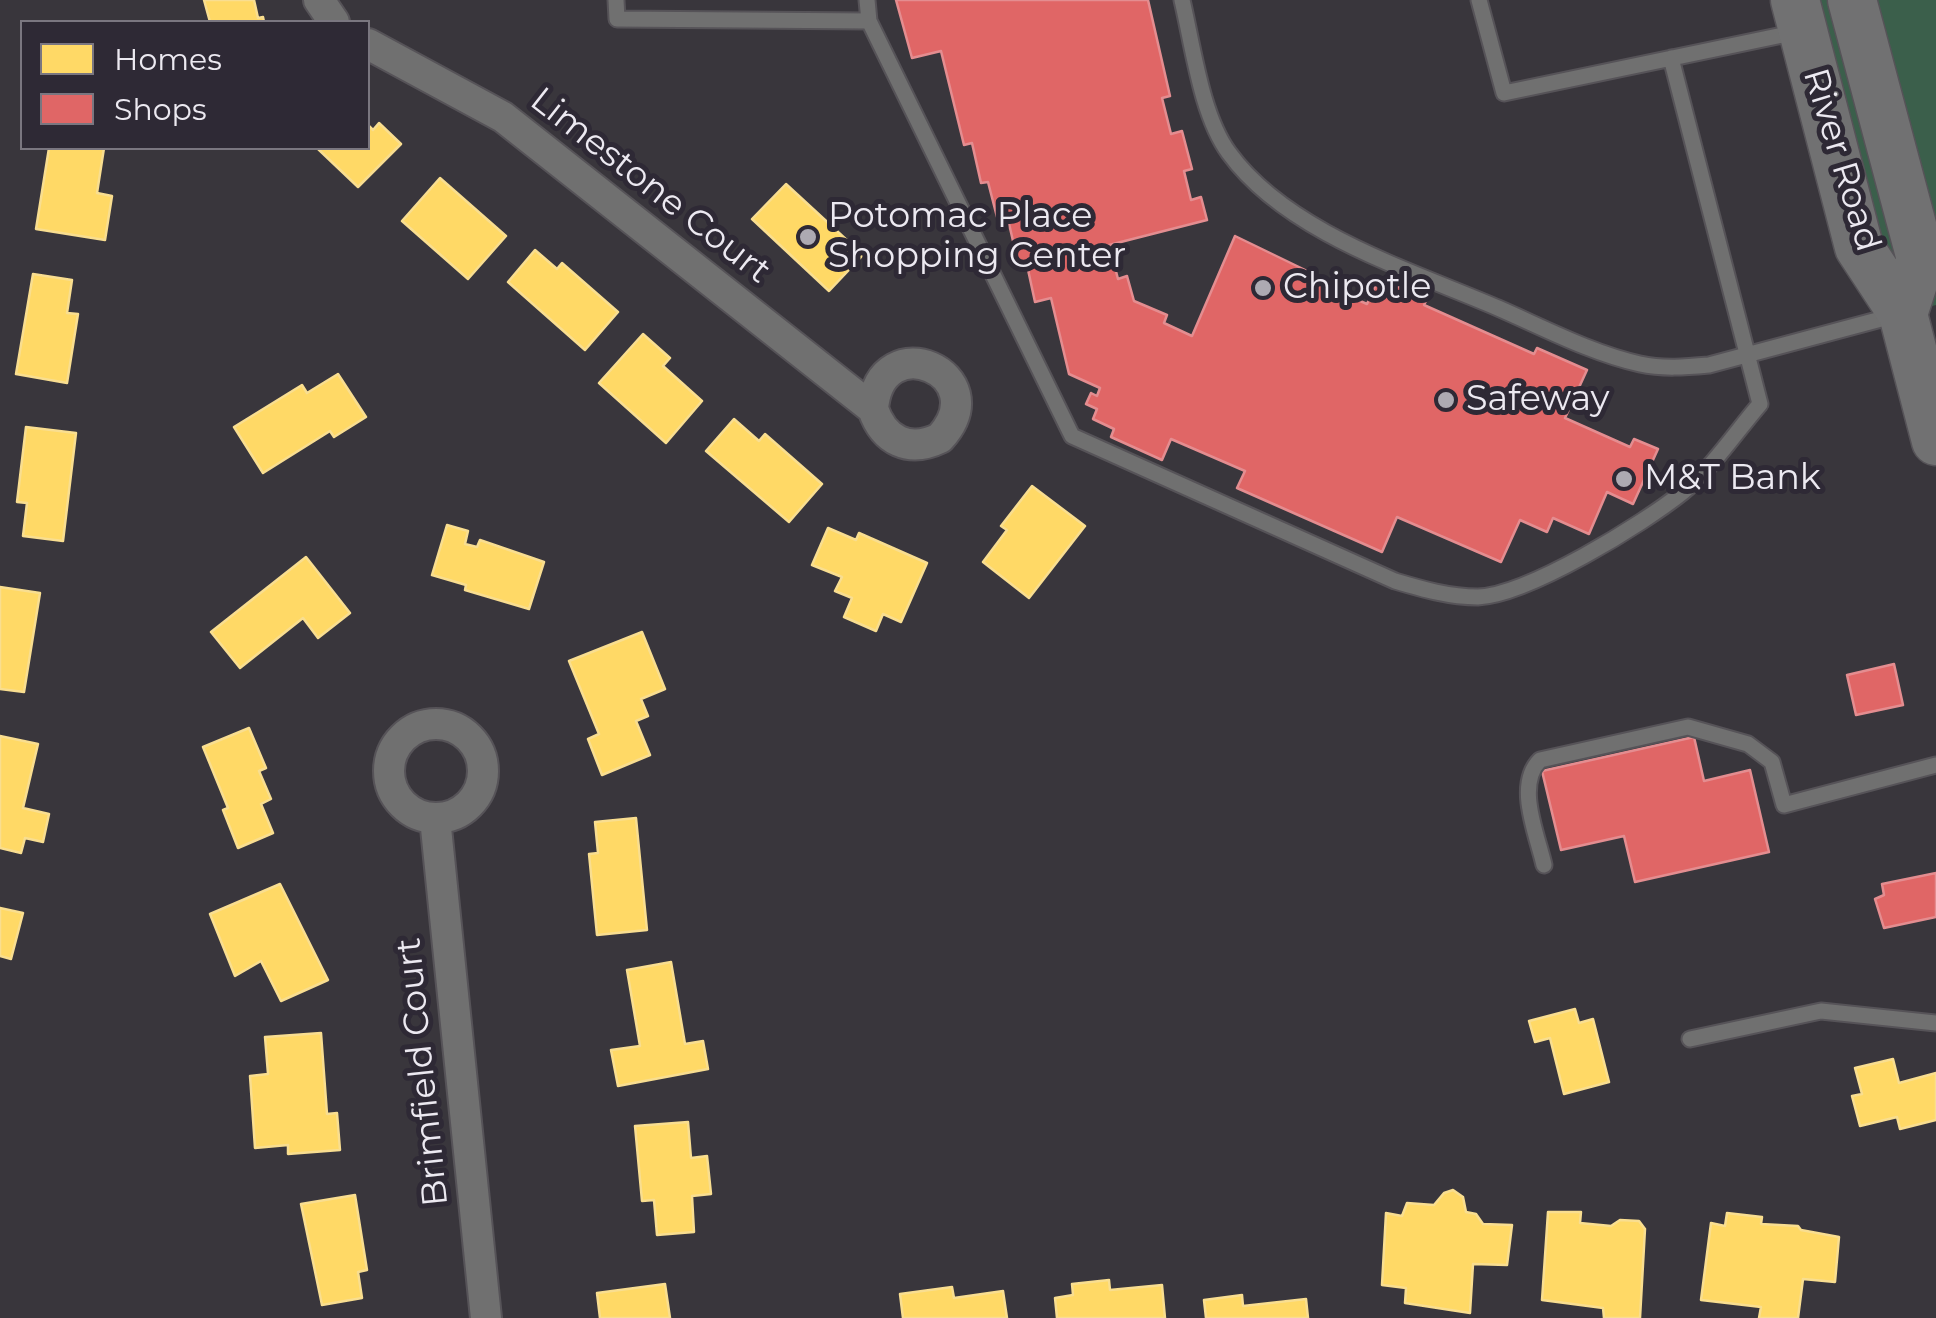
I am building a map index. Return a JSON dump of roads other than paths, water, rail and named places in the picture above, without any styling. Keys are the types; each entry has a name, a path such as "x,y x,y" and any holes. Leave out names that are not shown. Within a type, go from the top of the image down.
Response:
{"main road":[{"name":"River Road","path":"1852,0 1920,260 1902,314"},
{"name":"River Road","path":"1799,15 1860,247 1902,314 1936,441"}],"street":[{"name":"Limestone Court","path":"370,45 503,118 873,408"},
{"name":"Brimfield Court","path":"436,818 486,1318"}],"lane":[{"path":"616,0 616,19 869,21"},
{"path":"867,0 869,21 1072,436 1395,581 1435,594 1480,597 1522,588 1636,525 1686,490 1760,404 1671,58"},
{"path":"1182,0 1202,84 1220,138 1241,168 1287,208 1346,242 1610,356 1644,365 1709,365 1902,314"},
{"path":"1479,0 1504,93 1671,58 1799,15"},
{"path":"1544,865 1527,787 1530,770 1540,760 1688,727 1748,744 1772,762 1784,805 1936,765"},
{"path":"1690,1039 1821,1011 1936,1023"}],"place":[{"name":"Potomac Place Shopping Center","path":"808,237"},
{"name":"Chipotle","path":"1263,288"},
{"name":"Safeway","path":"1446,400"},
{"name":"M&T Bank","path":"1624,479"}]}
